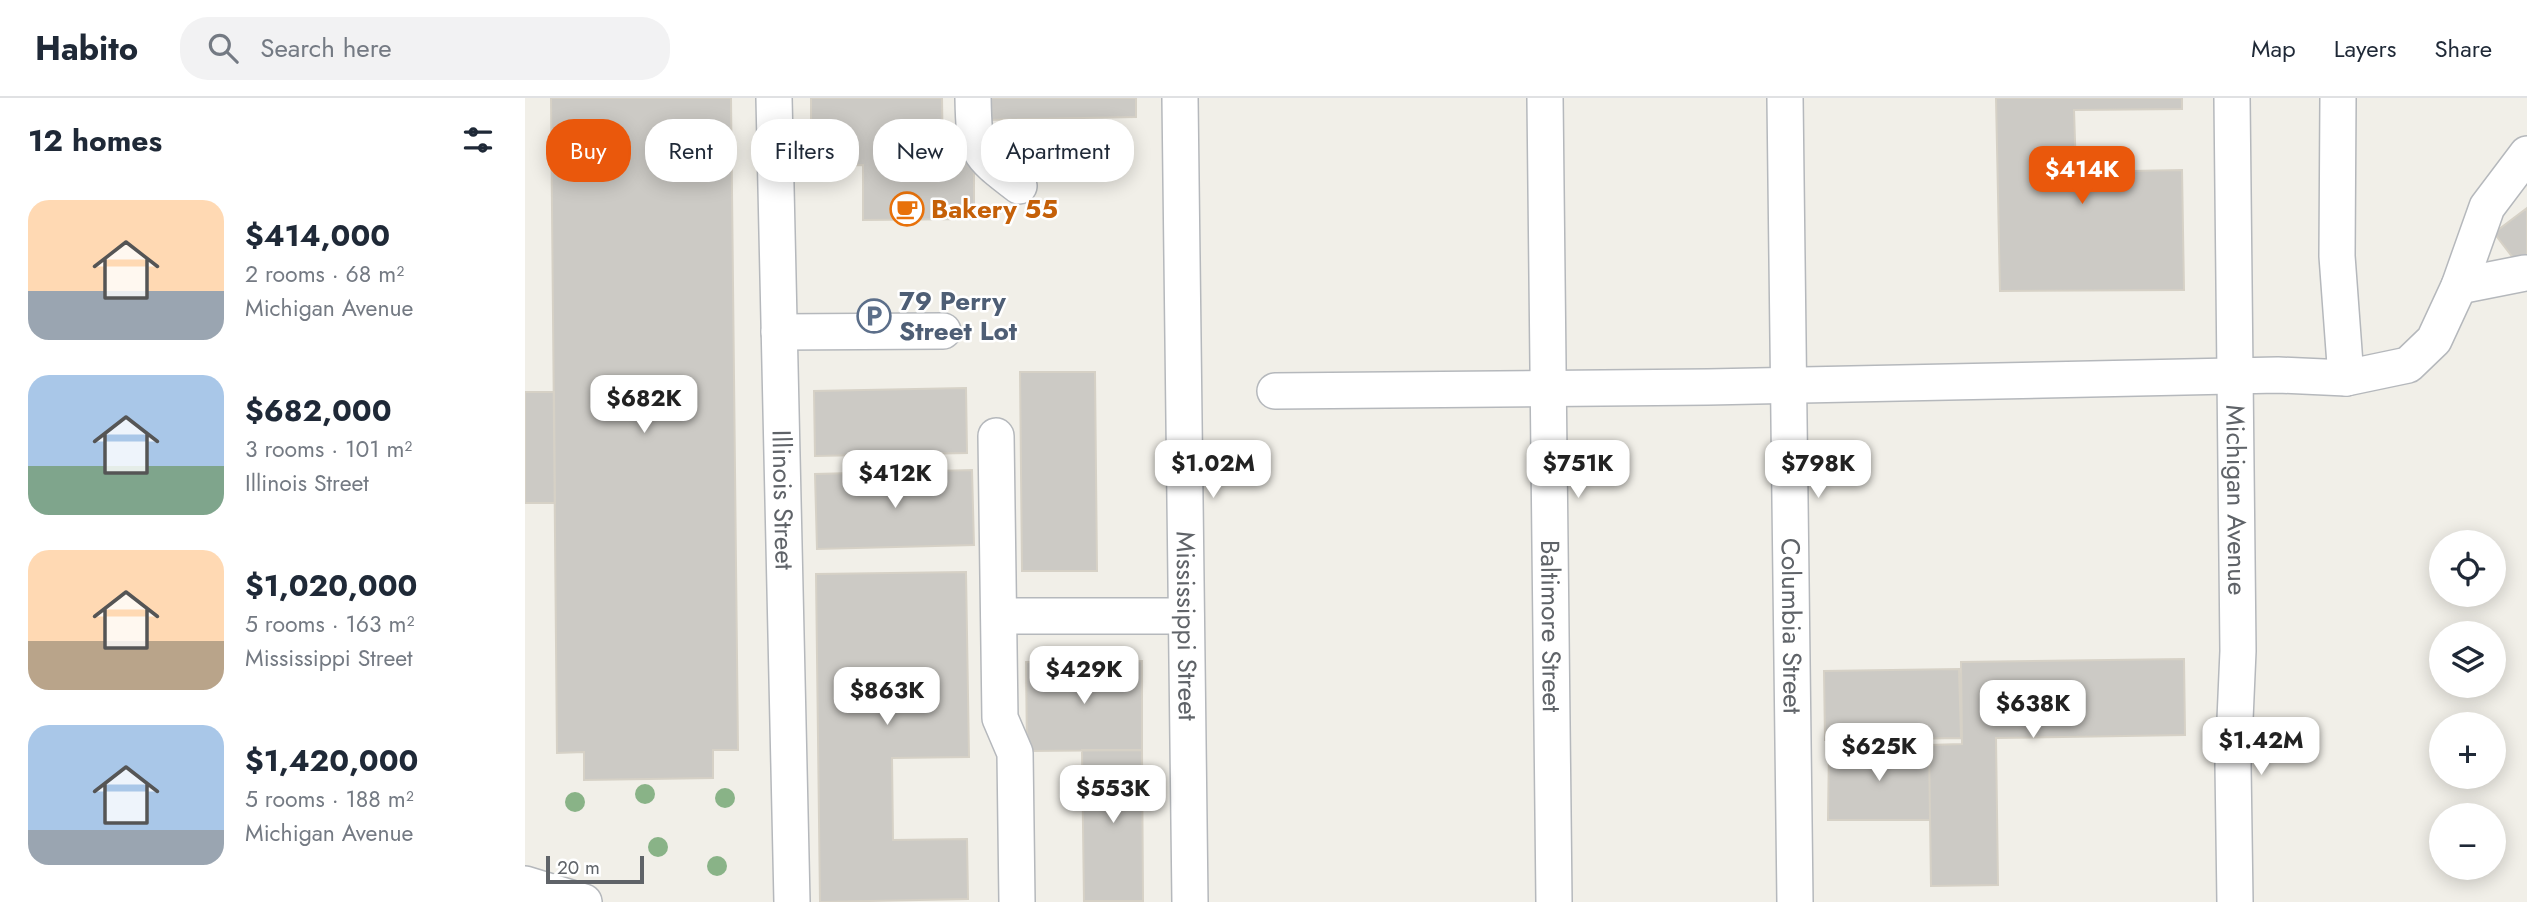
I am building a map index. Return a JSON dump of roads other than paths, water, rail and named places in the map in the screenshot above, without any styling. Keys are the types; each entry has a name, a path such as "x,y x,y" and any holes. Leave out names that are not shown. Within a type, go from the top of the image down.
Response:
{"street":[{"name":"Illinois Street","path":"774,98 792,902"},
{"path":"973,98 977,145 986,160 1019,186"},
{"name":"Mississippi Street","path":"1180,98 1190,902"},
{"name":"Baltimore Street","path":"1545,98 1554,902"},
{"name":"Columbia Street","path":"1785,98 1795,902"},
{"name":"Michigan Avenue","path":"2232,98 2238,651 2233,765 2235,902"},
{"path":"2338,98 2337,256 2346,378"},
{"path":"1275,391 1788,386 2278,375 2346,378 2409,365 2434,340 2459,286 2487,207 2527,154"},
{"path":"2459,286 2525,273"},
{"path":"779,332 943,331"},
{"path":"996,436 1000,718 1015,753 1017,902"},
{"path":"999,616 1186,616"},
{"path":"525,884 584,902"}],"place":[{"name":"Bakery 55","path":"907,209"},
{"name":"79 Perry Street Lot","path":"874,316"}]}
